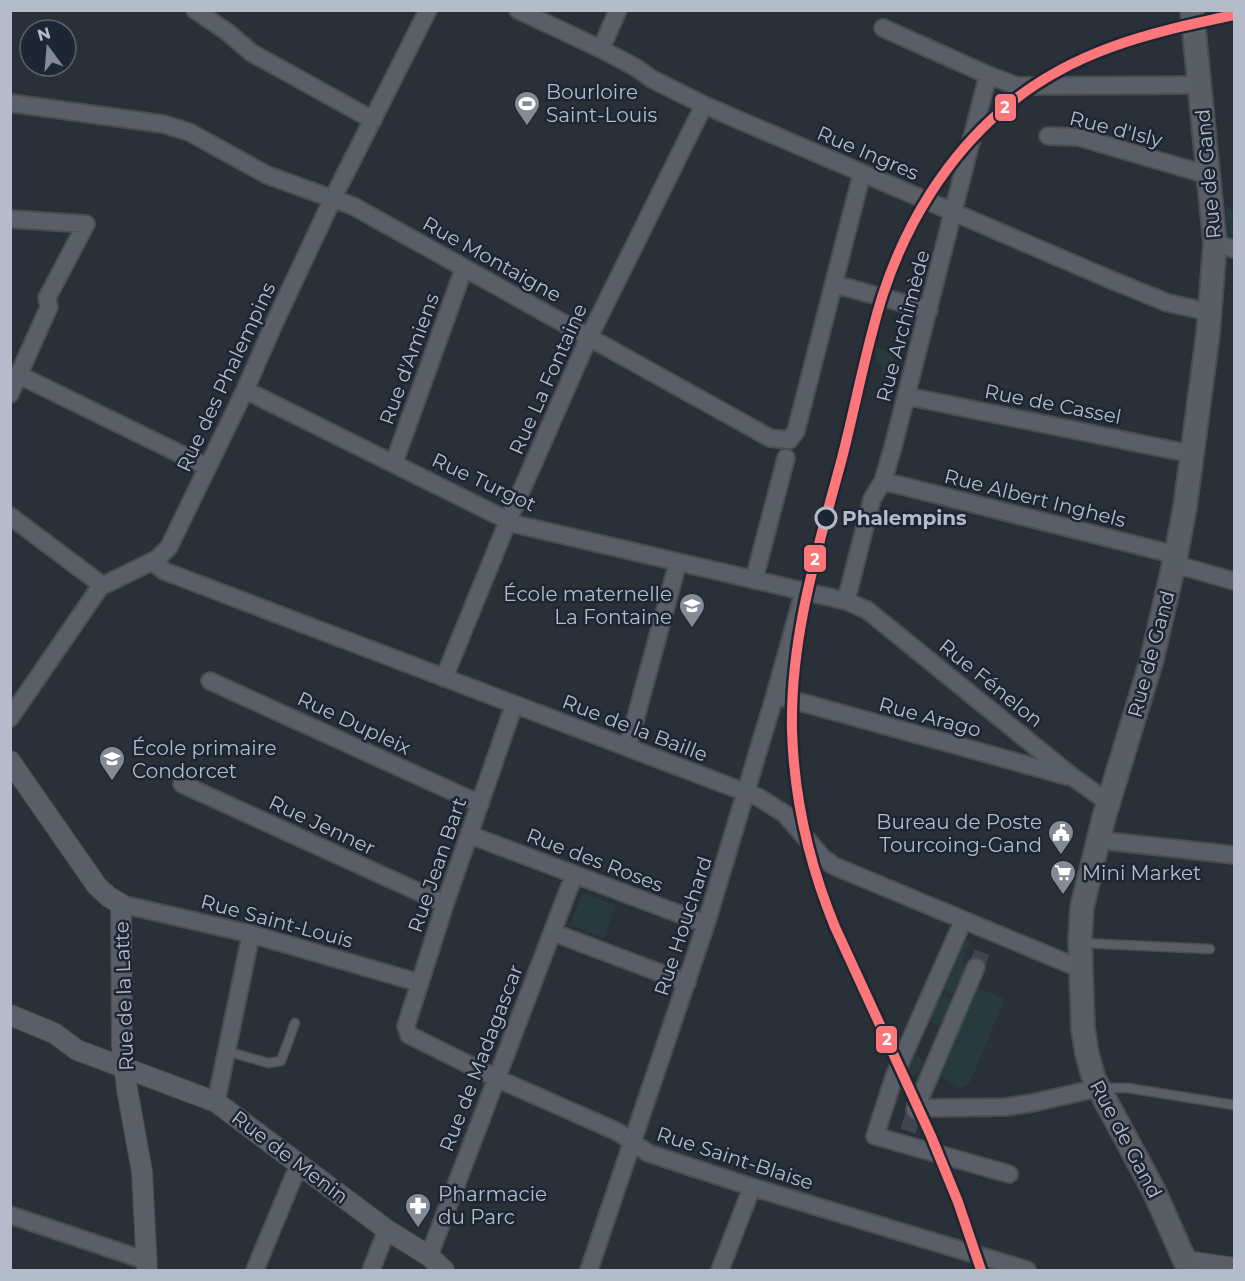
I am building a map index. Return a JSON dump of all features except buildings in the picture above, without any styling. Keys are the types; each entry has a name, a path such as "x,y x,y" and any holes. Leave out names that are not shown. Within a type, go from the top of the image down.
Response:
{"main road":[{"name":"Rue de Gand","path":"1187,1266 1154,1191 1098,1088 1089,1062 1085,1041 1080,943 1082,907 1098,840 1152,659 1175,559 1192,453 1210,312 1225,246 1208,175 1192,10"}],"street":[{"path":"195,10 226,31 252,53 373,120"},
{"name":"Rue des Phalempins","path":"102,585 153,562 169,547 245,390 333,198 428,10"},
{"name":"Rue Ingres","path":"518,10 601,49 652,79 704,105 1154,297 1210,312"},
{"path":"601,49 618,10"},
{"path":"883,28 1017,86 1200,85"},
{"name":"Rue Archimède","path":"846,601 872,499 883,481 906,396 988,75"},
{"name":"Rue Montaigne","path":"10,103 172,126 189,132 267,175 353,206 770,438 789,440 796,431 834,284"},
{"name":"Rue La Fontaine","path":"444,678 508,520 589,337 704,105"},
{"name":"Rue d'Isly","path":"1048,136 1078,137 1208,175"},
{"path":"862,173 834,284 929,310"},
{"path":"10,219 86,224 47,298 49,308 10,394"},
{"name":"Rue d'Amiens","path":"394,463 464,268"},
{"path":"19,375 207,467"},
{"name":"Rue Turgot","path":"245,390 522,526 804,591"},
{"name":"Rue de Cassel","path":"906,396 1192,453"},
{"path":"754,580 786,458"},
{"name":"Rue Albert Inghels","path":"883,481 1175,559 1234,581"},
{"path":"10,516 102,585 10,718"},
{"name":"Rue de la Baille","path":"153,562 164,571 747,792 785,814 822,857 834,866 963,921 988,940 1081,969"},
{"path":"628,746 678,562"},
{"name":"Rue Fénelon","path":"804,591 846,601 867,610 1074,778 1108,802"},
{"name":"Rue Houchard","path":"589,1270 706,924 747,792 804,591"},
{"name":"Rue Dupleix","path":"210,681 480,804"},
{"name":"Rue Arago","path":"775,695 1074,778"},
{"name":"Rue Jean Bart","path":"412,1038 406,1026 445,904 514,705"},
{"name":"Rue de la Latte","path":"10,761 97,886 109,897 122,904 122,1046 142,1172 147,1266"},
{"name":"Rue Jenner","path":"182,784 445,904"},
{"name":"Rue des Roses","path":"470,835 706,924"},
{"path":"1098,840 1234,855"},
{"name":"Rue de Madagascar","path":"429,1256 574,875"},
{"name":"Rue Saint-Louis","path":"122,904 251,934 420,983"},
{"path":"963,921 894,1077 875,1136 906,1138 1010,1174"},
{"path":"552,932 687,983"},
{"path":"216,1102 251,934"},
{"path":"976,968 916,1107 1005,1107 1098,1088"},
{"name":"Rue de Menin","path":"10,1015 54,1033 76,1050 216,1102 387,1230 429,1256 444,1270"},
{"name":"Rue Saint-Blaise","path":"412,1038 618,1132 648,1153 752,1187 1027,1270"},
{"path":"255,1270 299,1164"},
{"path":"720,1270 752,1187"},
{"path":"10,1215 147,1266"},
{"path":"371,1270 387,1230"},
{"path":"1187,1266 1234,1268"}],"lane":[{"path":"1080,943 1210,949"},
{"path":"226,1052 268,1063 281,1061 295,1023"},
{"path":"1098,1088 1128,1088 1234,1105"}],"green space":[{"path":"1226,207 1234,210 1234,237 1228,231"},
{"path":"870,340 876,342 879,348 890,352 893,357 893,362 889,365 893,372 892,376 887,380 882,378 883,367 876,363 876,353"},
{"path":"583,893 616,906 604,938 570,925"},
{"path":"962,938 971,941 962,962 967,965 954,995 940,988"},
{"path":"975,987 1005,999 969,1084 960,1088 936,1074"},
{"path":"937,992 956,1001 949,1017 944,1015 947,1017 942,1028 925,1020"},
{"path":"910,1054 925,1061 916,1074 907,1077 909,1081 902,1084 905,1091 895,1090"}],"tunnel":[{"path":"976,967 984,947"},
{"path":"908,1131 915,1110"}],"transit line":[{"name":"2","path":"981,1270 958,1202 931,1136 835,927 810,855 796,781 792,730 796,660 807,593 883,294 903,242 946,171 963,149 1002,110 1055,73 1111,47 1141,37 1234,15"}],"place":[{"name":"Bourloire Saint-Louis","path":"527,127"},
{"name":"Phalempins","path":"826,518"},
{"name":"École maternelle La Fontaine","path":"692,629"},
{"name":"École primaire Condorcet","path":"112,782"},
{"name":"Bureau de Poste Tourcoing-Gand","path":"1061,856"},
{"name":"Mini Market","path":"1063,896"},
{"name":"Pharmacie du Parc","path":"418,1229"}]}
